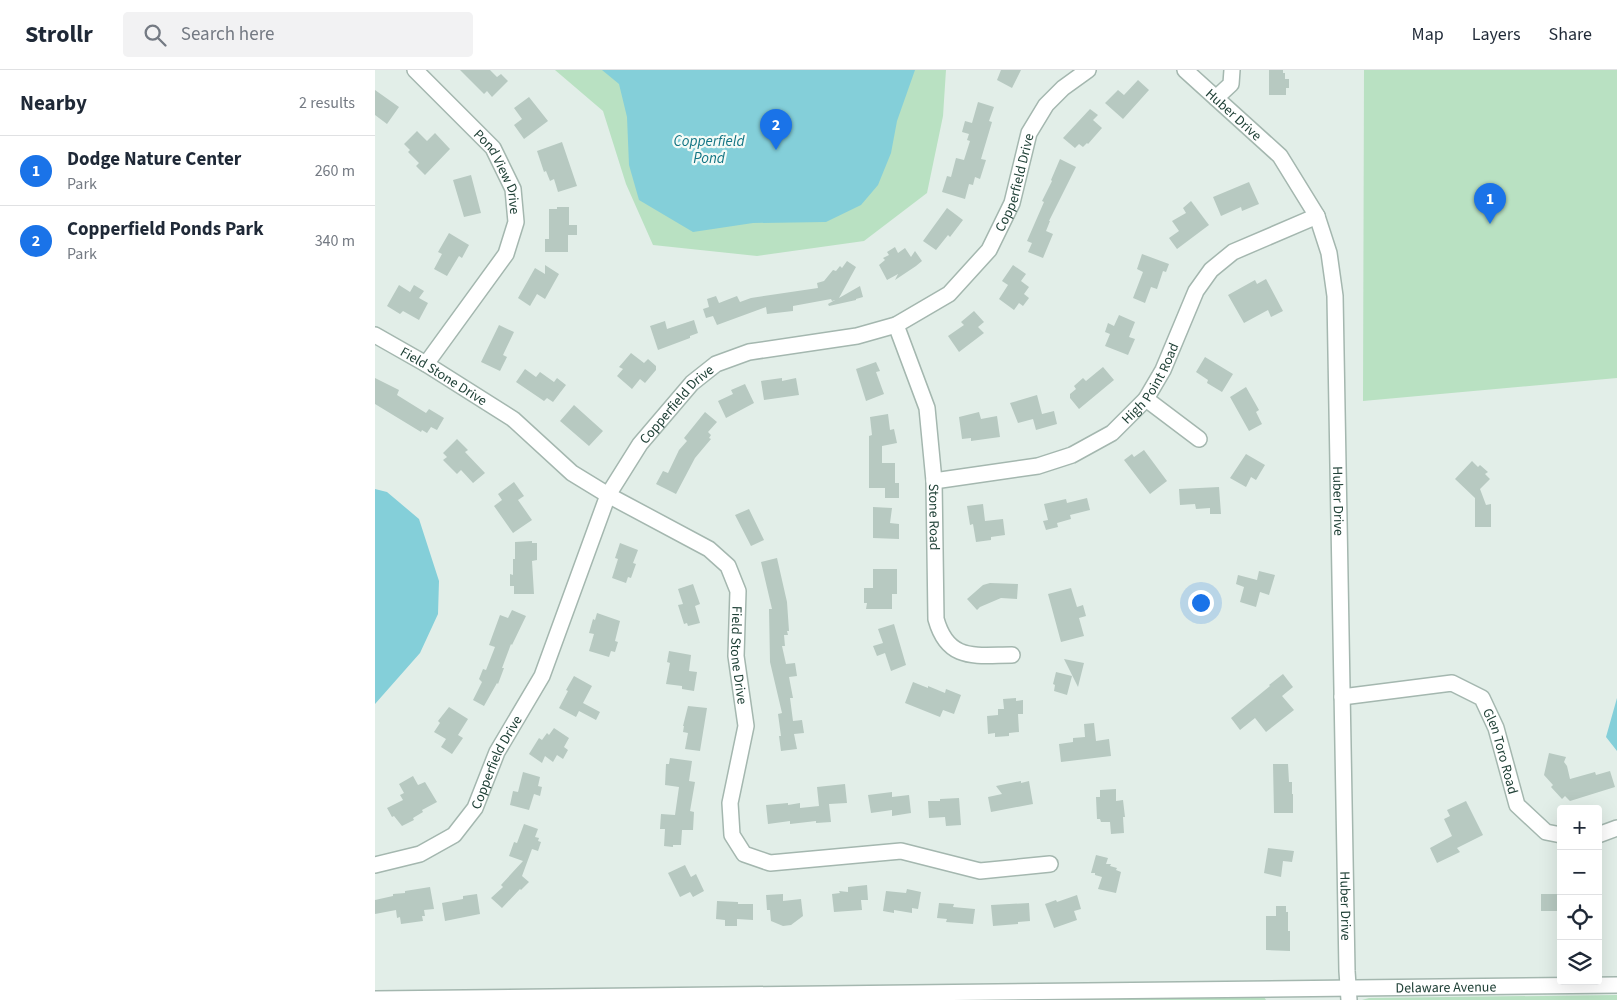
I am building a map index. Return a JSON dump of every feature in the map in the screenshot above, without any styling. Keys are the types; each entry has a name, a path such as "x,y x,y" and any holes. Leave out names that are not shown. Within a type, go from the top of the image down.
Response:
{"street":[{"name":"Pond View Drive","path":"415,70 493,148 513,189 516,222 506,254 426,364"},
{"name":"Copperfield Drive","path":"375,865 421,854 454,835 475,808 497,752 542,676 608,496 640,444 692,383 716,364 749,352 857,336 896,325 949,294 989,250 1013,203 1029,133 1046,104 1063,88 1088,70"},
{"name":"Huber Drive","path":"1185,70 1280,156 1317,216 1329,253 1335,296 1348,994"},
{"path":"1216,98 1231,84 1232,70"},
{"name":"High Point Road","path":"934,481 1038,466 1072,456 1112,433 1146,399 1163,370 1196,291 1211,270 1233,252 1317,216"},
{"name":"Stone Road","path":"896,325 927,408 934,481 936,619 940,633 950,647 965,655 1012,655"},
{"name":"Field Stone Drive","path":"375,335 426,364 513,419 572,473 608,496 709,549 728,566 738,591 736,656 745,726 730,804 732,834 744,854 770,863 901,851 980,871 1050,864"},
{"path":"1146,399 1199,439"},
{"name":"Glen Toro Road","path":"1342,697 1451,682 1482,698 1496,728 1517,806 1546,832 1557,835"},
{"path":"1602,834 1617,828"},
{"name":"Delaware Avenue","path":"375,999 1348,994 1617,985"}],"green space":[{"name":"Copperfield Pond","path":"555,70 946,70 943,116 927,193 864,241 757,256 653,245 626,184 603,111"},
{"path":"1364,70 1617,70 1617,378 1363,401"},
{"path":"1617,995 1617,1000 1362,1000 1369,998"},
{"path":"1264,997 1266,1000 967,1000"}],"water":[{"name":"Copperfield Pond","path":"602,70 915,70 897,121 891,153 878,185 861,205 826,222 753,223 693,232 639,200 629,165 627,117 619,84"},
{"path":"375,489 387,492 419,519 439,581 438,614 420,653 375,704"},
{"path":"1617,698 1617,751 1606,737"}],"building":[{"path":"460,70 490,70 497,77 501,74 508,81 492,97 487,91 484,94"},
{"path":"1001,70 1021,70 1012,88 997,80"},
{"path":"1269,70 1283,70 1285,79 1289,79 1289,88 1286,88 1286,95 1269,95"},
{"path":"1138,80 1149,90 1123,119 1105,103 1118,90 1124,95"},
{"path":"375,90 399,107 387,124 375,115"},
{"path":"529,97 548,121 524,139 514,125 522,119 514,108"},
{"path":"978,102 994,107 989,121 992,122 981,159 986,160 980,179 975,177 973,185 969,184 965,199 942,192 947,176 951,177 956,158 964,160 970,141 967,140 969,134 962,132 965,121 972,123"},
{"path":"1090,109 1098,115 1093,120 1102,128 1088,144 1083,147 1079,144 1075,148 1063,138"},
{"path":"417,131 427,141 435,133 450,149 425,175 416,166 419,163 408,152 410,150 404,144"},
{"path":"562,142 577,186 558,192 554,179 550,181 546,171 544,172 537,151"},
{"path":"1060,159 1076,167 1049,221 1046,231 1053,234 1043,258 1028,252 1032,243 1027,241"},
{"path":"471,175 481,213 464,217 453,180"},
{"path":"1249,182 1259,204 1242,211 1241,207 1221,216 1213,197"},
{"path":"1191,201 1209,225 1177,249 1169,238 1179,231 1172,221 1186,213 1183,208"},
{"path":"557,207 569,207 569,225 577,225 577,235 568,235 568,252 545,252 545,239 549,239 549,209 557,209"},
{"path":"947,208 963,220 950,237 948,235 936,250 923,241"},
{"path":"449,233 469,245 462,258 459,256 447,276 434,269 442,254 438,252"},
{"path":"895,247 898,253 905,248 911,257 915,251 922,261 895,280 898,274 887,280 879,265 885,260 883,258 889,255 887,252"},
{"path":"1142,254 1169,264 1166,272 1163,271 1157,289 1151,287 1145,303 1133,298 1143,272 1137,269"},
{"path":"847,261 856,267 839,298 860,286 863,297 856,300 829,306 828,304 835,300 832,301 831,299 793,306 793,311 767,314 766,307 717,325 713,316 706,318 703,309 709,307 707,299 716,296 719,303 737,296 740,302 751,298 818,288 817,283 824,281 833,270 836,271 840,266 842,268"},
{"path":"545,265 559,274 545,299 537,294 530,306 518,298 535,268 545,274"},
{"path":"1013,265 1026,274 1021,281 1029,287 1024,294 1029,298 1023,306 1019,303 1014,310 999,299 1008,285 1002,281"},
{"path":"1266,279 1283,311 1271,317 1268,310 1244,323 1228,295 1255,280 1257,284"},
{"path":"399,285 410,292 414,285 424,291 419,298 428,303 419,320 403,311 400,314 387,306"},
{"path":"974,311 984,322 978,327 984,333 959,352 948,336 964,325 961,322"},
{"path":"1119,315 1135,322 1129,337 1135,339 1128,355 1105,346 1110,334 1105,332 1108,323 1114,326"},
{"path":"694,320 698,333 658,350 650,326 665,321 667,329"},
{"path":"499,325 514,332 503,355 507,357 500,371 481,362"},
{"path":"631,353 644,363 648,359 656,366 656,370 645,383 640,379 632,389 617,376 623,369 619,367"},
{"path":"1205,357 1233,374 1222,392 1207,383 1208,380 1196,372"},
{"path":"876,362 880,371 876,372 884,394 866,401 856,369"},
{"path":"1103,367 1114,380 1079,409 1070,398 1070,394 1076,389 1074,386 1083,378 1086,381"},
{"path":"525,369 536,377 540,372 554,382 557,378 566,385 553,402 547,398 544,401 516,382"},
{"path":"375,378 399,390 397,395 426,413 429,409 444,418 437,430 431,427 427,433 422,430 421,432 375,404"},
{"path":"782,378 782,381 796,378 799,395 764,400 761,381"},
{"path":"745,384 754,403 726,418 718,401 733,394 731,390"},
{"path":"1246,387 1259,410 1256,412 1262,424 1249,431 1230,397"},
{"path":"1037,395 1042,414 1054,411 1057,424 1036,430 1033,419 1018,423 1010,403"},
{"path":"574,405 603,431 589,446 560,421"},
{"path":"705,412 717,422 708,432 711,435 709,438 711,439 695,458 676,494 656,484 663,471 668,473 679,450 687,441 684,438"},
{"path":"979,412 981,419 997,416 1000,437 971,441 971,438 962,439 959,417"},
{"path":"888,414 890,430 894,429 897,443 882,446 882,463 895,463 895,483 899,483 899,498 885,498 885,488 869,488 869,436 872,435 870,417"},
{"path":"457,439 468,450 465,452 485,473 473,483 461,470 457,474 443,460 447,457 443,453"},
{"path":"1144,450 1167,481 1150,494 1124,460 1132,454 1134,457"},
{"path":"1246,454 1265,465 1256,480 1251,477 1246,487 1230,478"},
{"path":"1472,461 1478,467 1480,465 1488,472 1485,474 1490,479 1480,489 1486,505 1491,504 1491,527 1475,527 1475,498 1455,479"},
{"path":"514,482 524,496 518,500 532,520 513,533 494,506 502,500 498,494"},
{"path":"1219,487 1221,514 1210,514 1210,508 1196,509 1195,504 1180,505 1179,489"},
{"path":"1087,498 1090,510 1070,515 1071,519 1057,523 1058,527 1046,530 1043,521 1048,520 1044,504 1066,499 1067,503"},
{"path":"983,504 985,521 1003,519 1005,535 991,537 991,540 976,542 973,524 970,525 967,506"},
{"path":"873,507 892,508 890,523 899,524 899,539 873,538"},
{"path":"749,509 764,540 751,546 735,515"},
{"path":"532,541 532,543 537,543 537,560 532,561 534,594 514,594 514,586 510,586 510,574 513,575 515,542"},
{"path":"620,543 638,550 633,563 636,564 631,578 628,577 626,583 612,578 618,559 615,558"},
{"path":"777,558 787,602 789,631 787,631 788,635 784,635 785,646 782,646 786,664 795,663 797,676 789,677 793,698 790,698 793,721 802,720 804,733 794,734 797,749 781,751 778,714 782,713 770,662 769,609 772,609 761,562"},
{"path":"873,569 897,569 897,594 892,594 892,609 866,609 867,603 864,603 864,588 873,588"},
{"path":"1259,571 1275,575 1269,595 1260,592 1256,607 1240,602 1244,587 1236,584 1238,575 1257,580"},
{"path":"990,583 1018,584 1017,599 1001,598 977,610 967,599 983,585"},
{"path":"693,584 700,604 695,606 700,623 688,626 687,623 684,624 678,605 683,604 678,589"},
{"path":"1071,588 1077,607 1083,605 1086,616 1079,618 1084,636 1061,642 1048,594"},
{"path":"512,610 526,616 511,644 498,684 484,706 473,700 482,682 479,679 483,669 486,670 495,647 489,645 500,615 508,618"},
{"path":"597,613 620,621 615,641 618,642 615,652 611,651 609,657 589,651 594,634 589,633"},
{"path":"894,624 906,665 891,671 885,653 877,656 873,646 883,643 878,629"},
{"path":"669,651 691,655 689,671 697,672 694,691 682,689 682,686 666,684 670,663 667,662"},
{"path":"1064,659 1084,663 1078,687"},
{"path":"1056,672 1072,676 1067,695 1054,691 1055,685 1053,684"},
{"path":"1283,674 1293,687 1282,696 1294,710 1266,732 1255,718 1240,730 1231,718"},
{"path":"574,676 592,686 583,703 600,712 596,720 579,711 576,717 559,708"},
{"path":"913,682 945,693 946,689 961,695 954,714 943,710 940,717 905,703"},
{"path":"1016,698 1016,701 1023,700 1023,714 1018,714 1019,732 1009,733 1009,736 995,737 995,733 988,734 987,716 998,715 998,709 1004,709 1003,699"},
{"path":"688,706 707,708 700,751 685,749 688,733 683,732 683,726"},
{"path":"449,707 468,719 458,735 463,738 452,754 441,747 446,739 434,732 440,723 438,721"},
{"path":"1094,723 1096,741 1109,739 1111,756 1061,762 1059,744 1073,742 1073,738 1085,737 1084,724"},
{"path":"554,728 569,738 564,747 568,750 563,759 557,755 553,762 545,756 542,763 529,754 539,738 542,740"},
{"path":"1549,753 1566,757 1564,762 1570,779 1595,772 1596,775 1610,771 1615,787 1570,801 1565,796 1562,799 1551,787 1553,785 1544,775"},
{"path":"670,758 692,761 689,781 695,782 690,811 694,812 693,830 682,830 681,845 673,845 673,847 664,846 665,829 660,829 661,814 675,815 679,787 665,785 666,764 669,764"},
{"path":"1273,764 1288,764 1289,782 1292,782 1293,813 1274,813"},
{"path":"523,772 540,777 538,786 542,787 540,796 534,794 529,810 510,805 513,791 518,792"},
{"path":"413,776 418,785 425,782 437,802 422,810 423,812 413,818 414,820 402,826 394,816 392,817 387,808 403,800 400,795 404,793 399,784"},
{"path":"1021,781 1021,783 1029,781 1033,804 991,812 988,797 1002,794 996,786"},
{"path":"845,784 847,803 829,804 831,822 816,823 816,821 790,824 790,821 768,824 766,805 800,803 800,808 819,806 817,787"},
{"path":"1116,789 1116,801 1123,800 1124,833 1111,834 1110,822 1101,822 1100,819 1097,819 1096,797 1100,797 1100,790"},
{"path":"892,792 892,797 909,795 911,813 892,816 892,810 871,813 868,795"},
{"path":"959,798 961,825 946,826 945,817 929,818 928,801"},
{"path":"1466,801 1483,835 1457,848 1460,852 1437,863 1430,848 1452,836 1444,819 1450,816 1447,810"},
{"path":"524,824 538,829 535,837 539,838 538,841 541,842 538,851 532,849 522,876 529,882 502,908 491,898 503,887 501,885 523,861 509,856 514,842 517,843"},
{"path":"1268,848 1294,851 1292,862 1283,861 1281,877 1264,873"},
{"path":"1096,855 1108,858 1106,864 1111,864 1110,866 1117,868 1116,870 1121,872 1116,893 1098,889 1102,877 1091,873"},
{"path":"685,865 691,877 696,874 704,891 693,897 690,892 680,897 668,873"},
{"path":"867,885 868,900 861,900 862,910 834,912 832,894 840,893 839,891 848,892 848,887"},
{"path":"430,887 434,909 424,910 425,916 422,916 423,921 401,924 400,917 397,918 396,910 375,914 375,900 393,896 393,894 405,893 405,891"},
{"path":"907,889 921,892 918,909 912,908 912,913 894,910 894,913 883,911 886,891 906,893"},
{"path":"477,894 480,914 445,921 442,903 463,899 463,896"},
{"path":"783,894 783,901 801,899 803,916 791,925 783,926 771,921 770,910 767,910 766,895"},
{"path":"1541,894 1557,894 1557,911 1541,911"},
{"path":"1077,895 1081,909 1074,911 1077,920 1054,928 1045,904"},
{"path":"717,901 753,904 753,920 737,919 737,926 725,926 725,920 716,919"},
{"path":"939,903 954,904 953,907 975,909 973,924 946,922 947,919 937,918"},
{"path":"1029,903 1030,921 993,926 991,905"},
{"path":"1276,906 1286,906 1286,912 1288,912 1290,951 1266,950 1266,916 1276,916"}],"place":[{"name":"Copperfield Ponds Park","path":"776,150"},
{"name":"Dodge Nature Center","path":"1490,224"}]}
